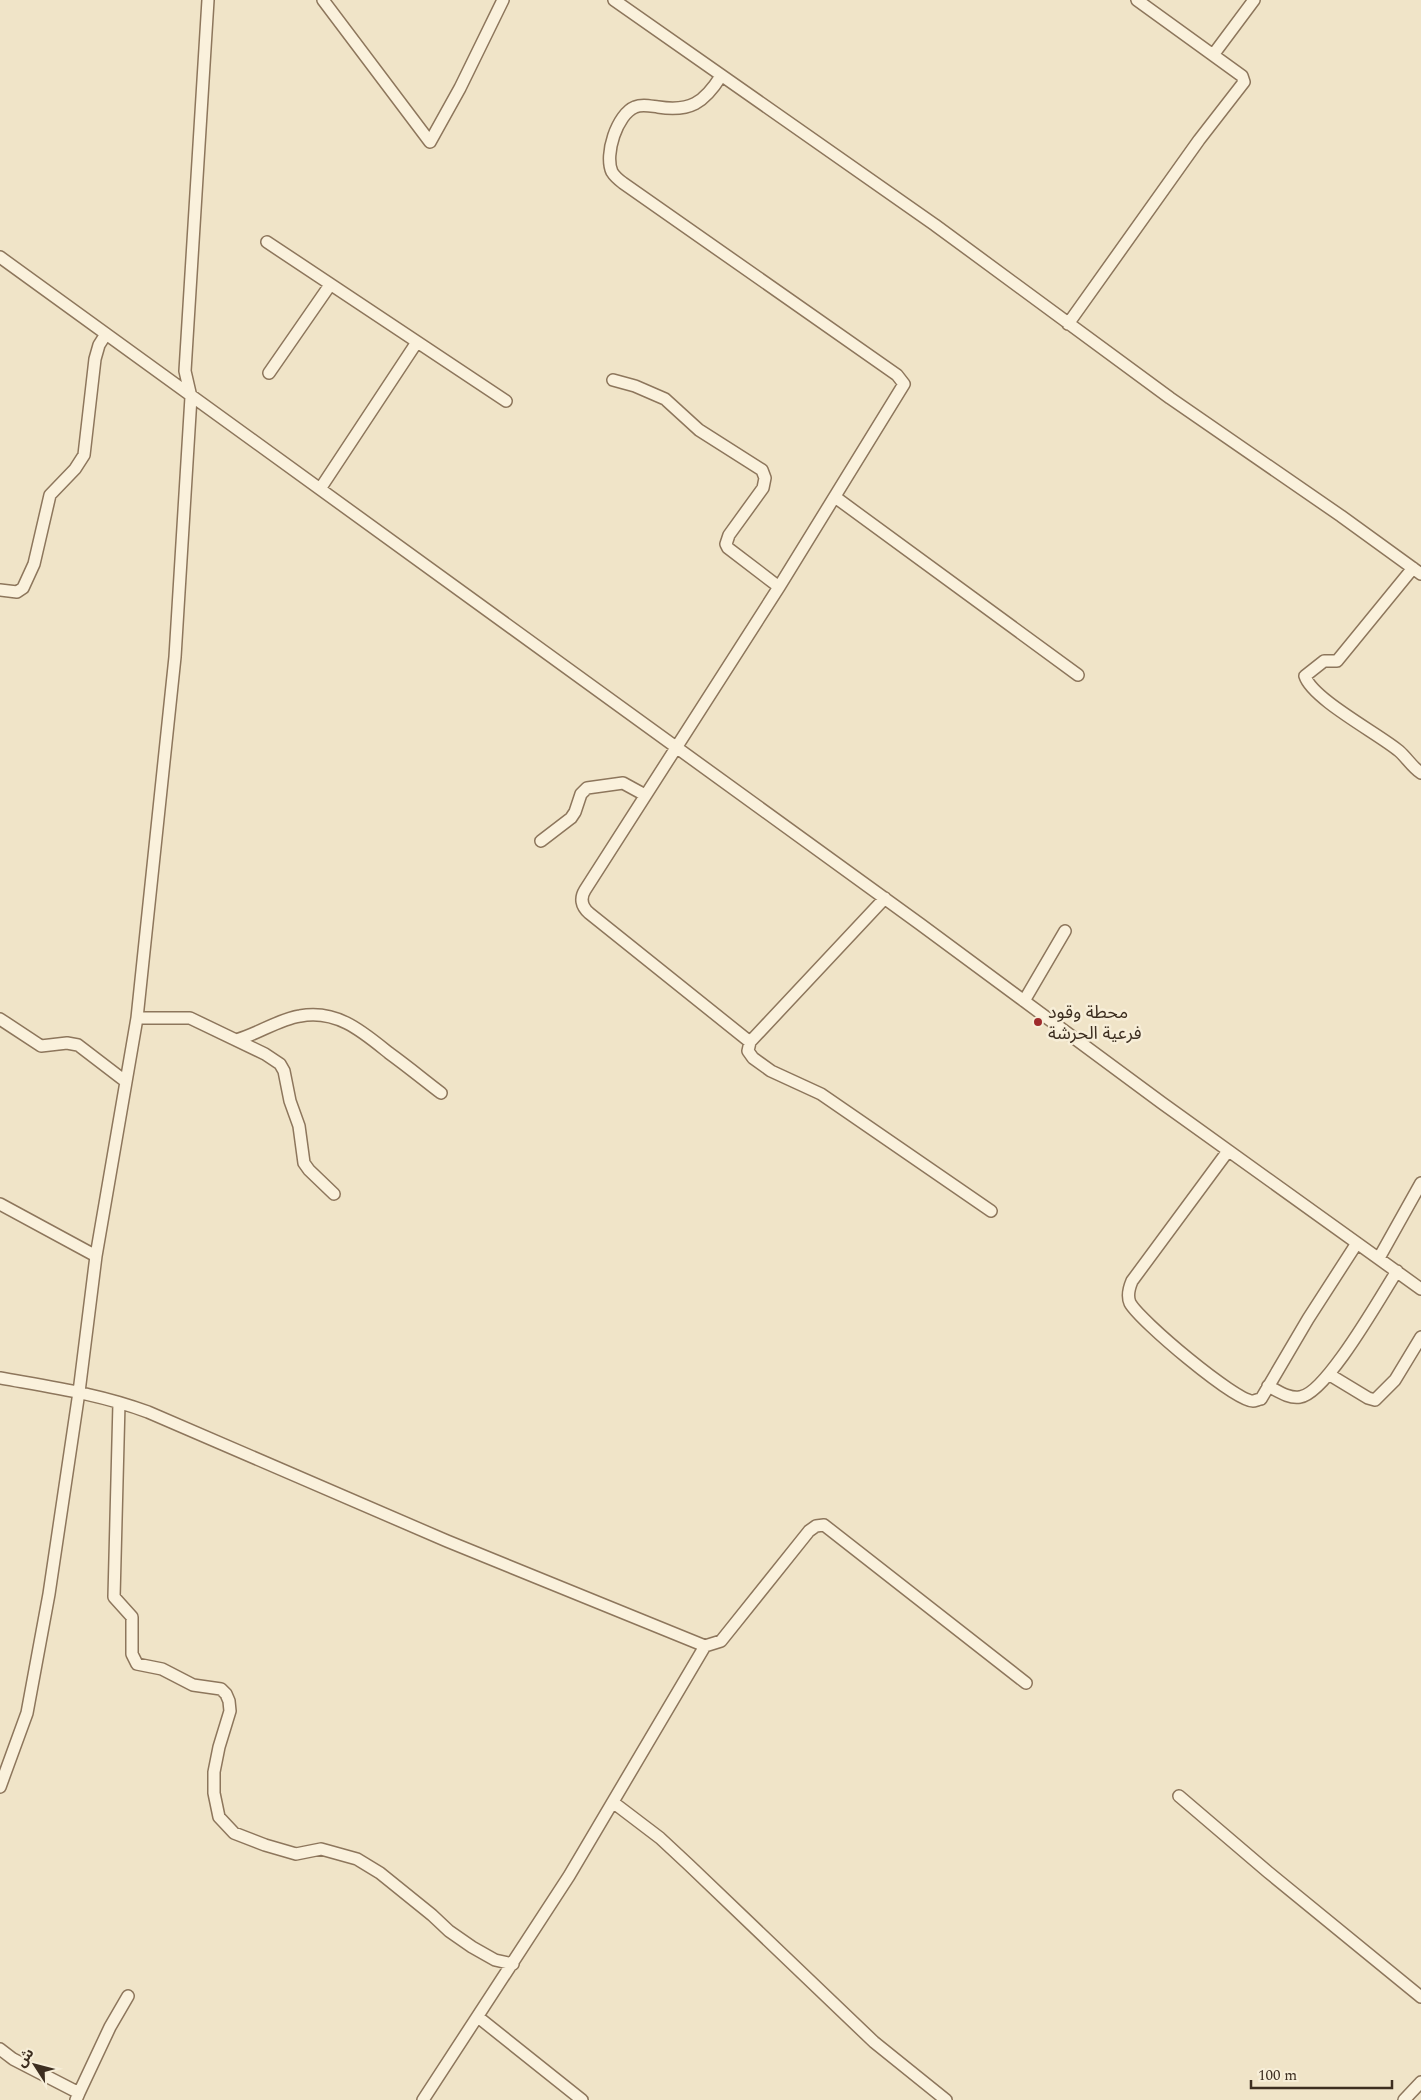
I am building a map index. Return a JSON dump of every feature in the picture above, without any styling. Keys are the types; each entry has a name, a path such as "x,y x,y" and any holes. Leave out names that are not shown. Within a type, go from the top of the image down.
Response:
{"street":[{"path":"0,1787 27,1713 49,1594 79,1392 96,1256 137,1018 175,657 191,397 185,371 208,0"},
{"path":"323,0 430,142 460,88 503,0"},
{"path":"614,0 935,225 1170,398 1417,571 1337,661 1324,661 1305,676 1319,692 1355,721 1399,751 1421,773"},
{"path":"1068,324 1199,140 1244,82 1242,76 1137,0"},
{"path":"1212,55 1254,0"},
{"path":"721,76 700,102 685,108 674,109 640,105 633,107 623,116 614,133 610,159 612,170 623,183 641,197 903,380 904,386 779,587 582,894 583,906 588,913 750,1042"},
{"path":"267,242 506,401"},
{"path":"0,257 885,898 1228,1151 1421,1289"},
{"path":"269,373 330,285"},
{"path":"0,590 17,592 23,588 34,564 50,495 75,469 84,455 95,359 99,345 106,334"},
{"path":"320,488 417,342"},
{"path":"613,380 665,399 705,434 762,470 765,478 763,488 729,535 726,544 728,548 779,587"},
{"path":"835,497 1078,675"},
{"path":"541,840 572,818 580,794 587,788 623,782 645,795"},
{"path":"885,898 750,1042 747,1047 749,1054 762,1065 821,1094 991,1211"},
{"path":"1024,1001 1065,931"},
{"path":"236,1040 300,1016 316,1014 332,1017 349,1023 362,1031 441,1093"},
{"path":"137,1018 190,1018 276,1061 282,1068 298,1126 304,1163 334,1194"},
{"path":"0,1019 41,1046 67,1043 78,1045 125,1081"},
{"path":"1228,1151 1132,1281 1129,1289 1129,1301 1170,1343 1233,1391 1254,1401 1261,1399 1308,1319 1357,1243"},
{"path":"1378,1258 1421,1183"},
{"path":"0,1204 96,1256"},
{"path":"1268,1386 1288,1397 1301,1398 1313,1392 1330,1375 1397,1272"},
{"path":"1330,1375 1368,1398 1375,1400 1395,1380 1421,1337"},
{"path":"0,1378 79,1392 119,1402 170,1421 448,1541 706,1646 721,1642 805,1535 811,1529 824,1525 1026,1682"},
{"path":"119,1402 114,1597 132,1617 132,1654 137,1664 162,1669 193,1685 221,1690 226,1694 230,1711 219,1747 214,1772 214,1793 219,1817 234,1833 265,1845 296,1854 321,1848 356,1858 380,1873 432,1914 449,1931 472,1947 494,1960 513,1964"},
{"path":"423,2100 513,1964 614,1802 706,1646"},
{"path":"1179,1796 1268,1872 1421,1997"},
{"path":"614,1802 660,1838 874,2042 946,2100"},
{"path":"0,2049 13,2059 78,2096 110,2027 128,1996"},
{"path":"478,2017 582,2100"},
{"path":"1404,2100 1421,2082"}],"place":[{"name":"محطة وقود فرعية الحرشة","path":"1038,1022"}]}
